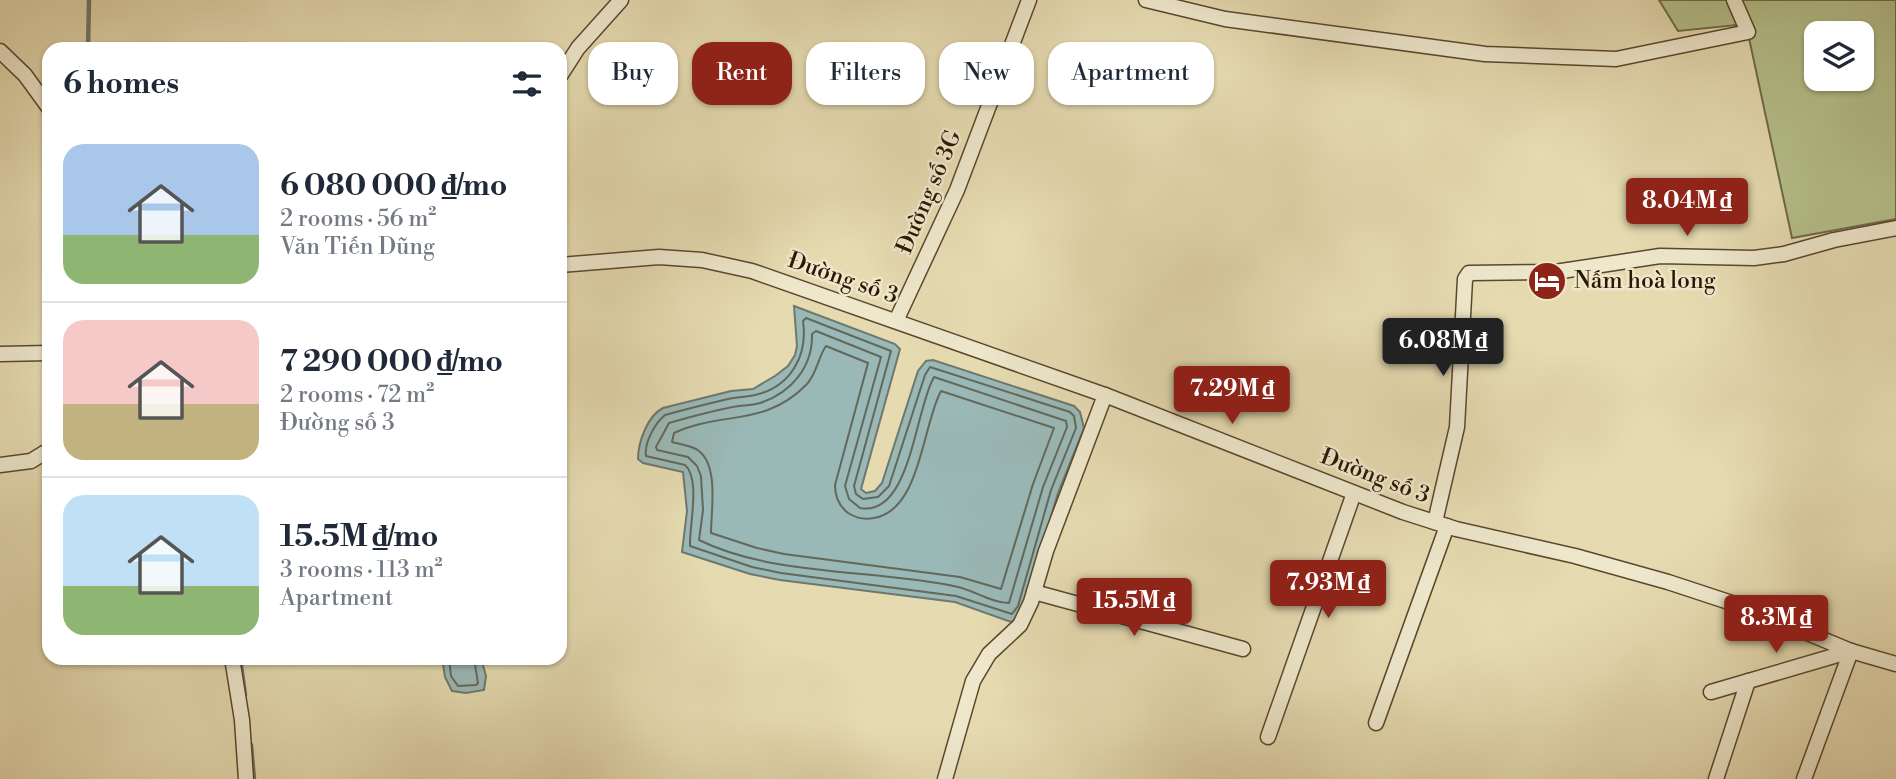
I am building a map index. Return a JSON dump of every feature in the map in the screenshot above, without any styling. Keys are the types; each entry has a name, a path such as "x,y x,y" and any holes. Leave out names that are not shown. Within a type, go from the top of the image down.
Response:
{"street":[{"path":"567,65 578,48 621,0"},
{"name":"Đường số 3G","path":"896,321 957,190 1029,0"},
{"path":"1146,0 1225,19 1462,51 1616,59 1748,32 1734,0"},
{"path":"0,51 25,75 42,98"},
{"path":"1376,723 1441,524 1457,427 1465,279 1469,273 1555,272 1660,256 1754,258 1784,254 1896,228"},
{"name":"Đường số 3","path":"567,264 659,257 702,260 784,281 1105,395 1354,493 1441,524 1594,561 1689,588 1769,616 1851,652 1896,664"},
{"path":"0,354 42,353"},
{"path":"945,779 967,697 989,654 1020,625 1105,395"},
{"path":"0,465 31,461 42,454"},
{"path":"1268,737 1354,493"},
{"path":"1034,593 1243,649"},
{"path":"1711,692 1851,652"},
{"path":"1804,779 1851,652"},
{"path":"233,665 242,720 246,779"},
{"path":"1716,779 1748,681"}],"green space":[{"path":"1659,0 1896,0 1896,219 1792,238 1746,24 1678,31"}],"water":[{"path":"794,306 895,344 900,349 861,489 866,493 875,491 882,483 918,371 926,361 933,360 1074,406 1080,412 1084,428 1058,493 1028,594 1016,620 1011,622 955,602 750,574 682,552 687,511 683,472 643,463 638,459 644,430 652,417 663,408 731,391 753,389 788,366 797,346"},
{"path":"443,665 483,665 486,676 484,690 466,693 452,691"}],"waterway":[{"path":"88,42 89,0"},
{"path":"241,665 245,695"},
{"path":"251,745 254,779"}],"place":[{"name":"Nấm hoà long","path":"1547,281"}]}
